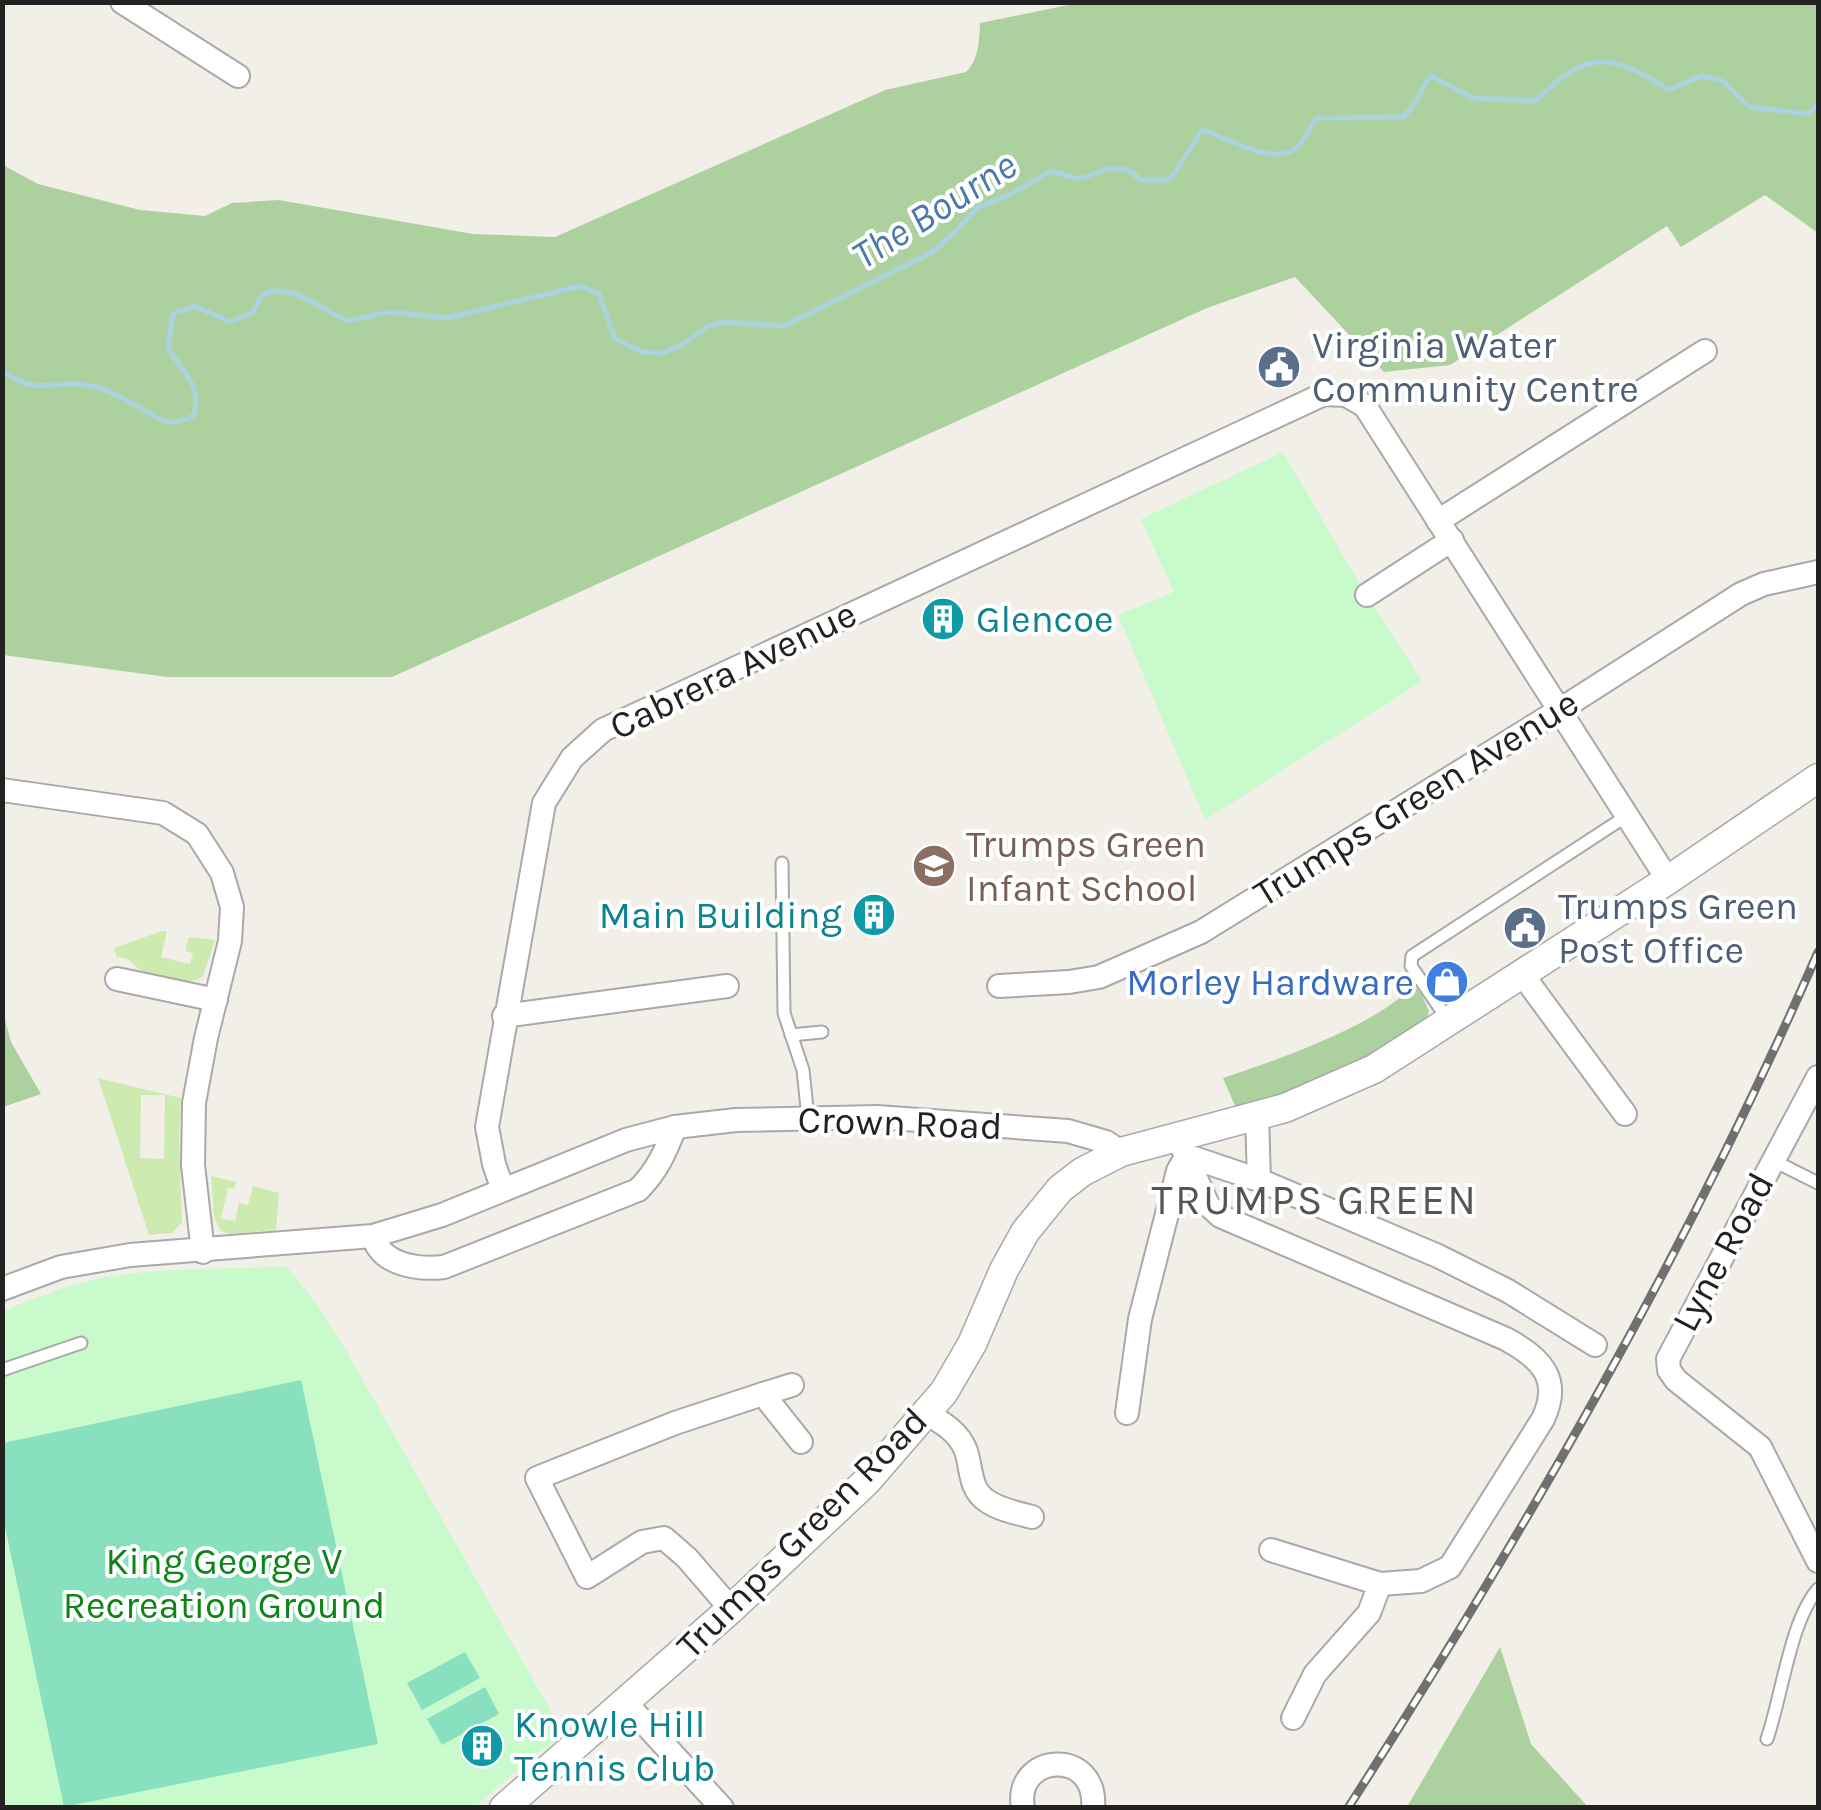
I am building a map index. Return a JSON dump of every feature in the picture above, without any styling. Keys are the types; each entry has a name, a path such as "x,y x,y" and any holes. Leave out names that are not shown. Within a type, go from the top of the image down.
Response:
{"street":[{"path":"122,2 238,76"},
{"path":"1367,595 1445,530 1704,351"},
{"name":"Cabrera Avenue","path":"504,1190 486,1127 504,1016 544,803 556,780 586,743 603,730 768,651 1324,394 1354,398 1366,406 1668,880"},
{"name":"Trumps Green Avenue","path":"999,986 1099,977 1201,932 1741,594 1764,584 1818,572"},
{"name":"Trumps Green Road","path":"504,1808 731,1609 866,1482 960,1367 1025,1232 1060,1189 1120,1152 1183,1148 1257,1116 1312,1098 1374,1069 1668,880 1818,778"},
{"path":"2,790 152,810 190,827 209,848 222,873 232,908 230,941 194,1103 192,1165 203,1252"},
{"path":"1522,974 1626,1114"},
{"path":"118,979 216,1000"},
{"path":"504,1016 728,986"},
{"name":"Lyne Road","path":"1818,1077 1671,1348 1669,1370 1676,1380 1760,1447 1818,1561"},
{"path":"1257,1116 1260,1180"},
{"name":"Crown Road","path":"2,1289 61,1267 130,1255 372,1236 442,1215 626,1140 676,1127 736,1120 877,1117 1068,1131 1106,1142 1120,1152"},
{"path":"372,1236 375,1245 400,1263 413,1268 444,1267 638,1190 658,1166 676,1127"},
{"path":"1183,1148 1488,1280 1596,1345"},
{"path":"1127,1413 1140,1319 1183,1148"},
{"path":"1183,1148 1208,1205 1220,1216 1506,1339 1538,1361 1552,1391 1544,1419 1450,1567 1422,1581 1380,1584 1271,1550"},
{"path":"731,1609 664,1538 642,1542 592,1585 526,1481 674,1423 792,1385"},
{"path":"763,1394 801,1442"},
{"path":"926,1413 950,1428 960,1440 972,1482 984,1500 1032,1517"},
{"path":"1293,1718 1314,1674 1369,1613 1380,1584"},
{"path":"625,1702 722,1808"},
{"path":"1023,1808 1024,1787 1029,1777 1049,1764 1061,1764 1072,1767 1090,1783 1092,1808"}],"lane":[{"path":"1448,1020 1410,966 1412,956 1626,818"},
{"path":"782,863 784,1013 803,1070 808,1118"},
{"path":"791,1035 822,1032"},
{"path":"1772,1160 1818,1184"},
{"path":"2,1370 81,1343"},
{"path":"1767,1739 1799,1618 1818,1589"}],"green space":[{"path":"1078,3 1818,3 1818,233 1765,195 1681,247 1667,226 1450,365 1384,372 1295,277 1207,308 392,677 167,677 3,655 3,165 38,184 140,210 205,216 232,203 279,200 473,234 555,237 885,90 966,72 976,56 980,23"},
{"path":"1283,452 1422,681 1205,820 1118,615 1174,592 1141,519"},
{"path":"167,931 161,957 190,964 193,953 185,951 189,937 215,940 203,977 182,982 167,980 117,957 114,948"},
{"path":"1413,985 1429,1011 1424,1030 1305,1091 1235,1106 1223,1078 1352,1027 1398,1000"},
{"path":"2,1009 11,1042 41,1094 3,1107"},
{"path":"98,1078 181,1098 182,1222 172,1233 149,1235","holes":["141,1095 165,1095 164,1159 140,1158"]},
{"path":"211,1176 236,1182 234,1189 228,1188 221,1219 235,1221 239,1203 248,1205 253,1186 279,1193 276,1230 229,1234 221,1231 214,1217"},
{"name":"King George V Recreation Ground","path":"286,1266 317,1304 348,1354 564,1734 475,1807 3,1807 2,1312 106,1277"},
{"path":"301,1380 378,1744 64,1807 3,1517 3,1443"},
{"path":"1500,1647 1531,1744 1588,1807 1407,1807"},
{"path":"465,1652 480,1678 422,1710 407,1683"},
{"path":"485,1687 499,1714 442,1745 427,1719"}],"waterway":[{"name":"The Bourne","path":"2,370 14,379 36,385 92,386 164,421 183,420 194,415 196,404 193,387 168,348 173,314 195,306 230,322 253,312 262,295 273,291 296,294 348,321 389,312 447,318 581,286 599,294 615,339 642,352 662,353 722,322 784,326 931,253 977,208 1051,171 1079,179 1111,168 1128,170 1141,180 1167,180 1202,130 1269,154 1289,152 1321,118 1403,117 1432,76 1472,98 1535,101 1570,72 1599,62 1614,63 1669,90 1701,76 1723,81 1749,107 1809,114 1818,104"}],"railway":[{"path":"1348,1808 1540,1495 1659,1282 1768,1063 1818,952"}],"place":[{"name":"Virginia Water Community Centre","path":"1279,367"},
{"name":"Glencoe","path":"943,619"},
{"name":"Trumps Green Infant School","path":"934,866"},
{"name":"Main Building","path":"874,915"},
{"name":"Trumps Green Post Office","path":"1525,928"},
{"name":"Morley Hardware","path":"1447,982"},
{"name":"Knowle Hill Tennis Club","path":"482,1746"}],"district":[{"name":"TRUMPS GREEN","path":"1315,1200"}]}
